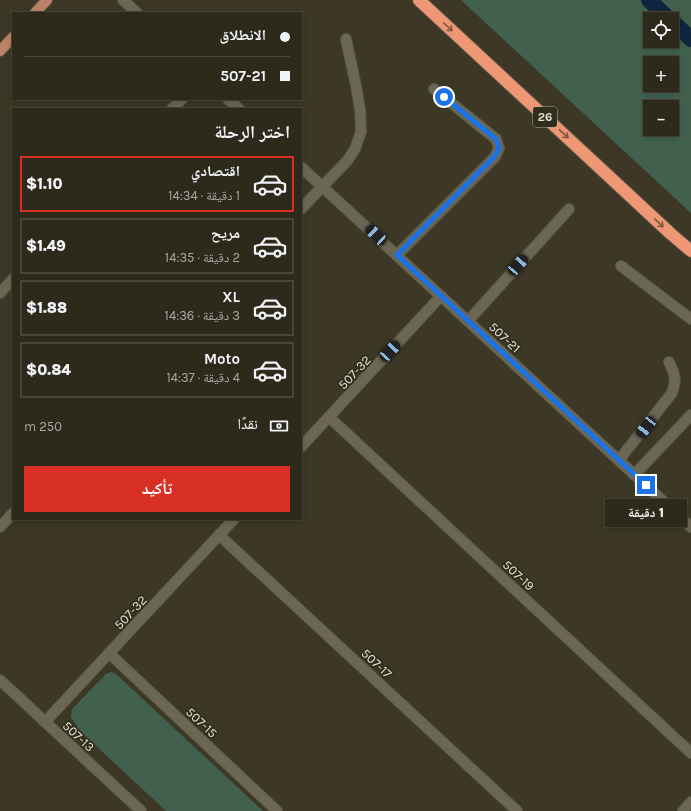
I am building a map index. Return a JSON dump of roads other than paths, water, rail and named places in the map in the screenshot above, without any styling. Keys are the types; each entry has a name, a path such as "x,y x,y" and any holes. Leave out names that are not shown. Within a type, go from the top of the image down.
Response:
{"highway":[{"name":"26","path":"419,0 691,252"}],"main road":[{"path":"36,12 44,1"},
{"path":"0,51 12,38"}],"street":[{"path":"123,0 136,12"},
{"path":"302,208 347,161 355,150 361,132 360,109 346,39"},
{"path":"397,255 494,157 499,148 496,139 434,89"},
{"path":"173,108 181,100"},
{"path":"229,100 238,108"},
{"name":"507-21","path":"302,168 691,527"},
{"path":"468,321 569,209"},
{"path":"621,266 691,319"},
{"path":"0,293 12,280"},
{"name":"507-32","path":"302,446 441,296"},
{"path":"619,460 672,393 676,382 669,362"},
{"path":"634,475 691,415"},
{"name":"507-19","path":"329,417 691,753"},
{"path":"0,527 12,514"},
{"name":"507-32","path":"45,722 233,520"},
{"name":"507-17","path":"219,535 517,811"},
{"name":"507-15","path":"109,653 277,811"},
{"name":"507-13","path":"0,680 141,811"},
{"path":"683,811 691,802"}],"waterway":[{"path":"649,0 662,12"},
{"path":"679,28 691,39"}]}
